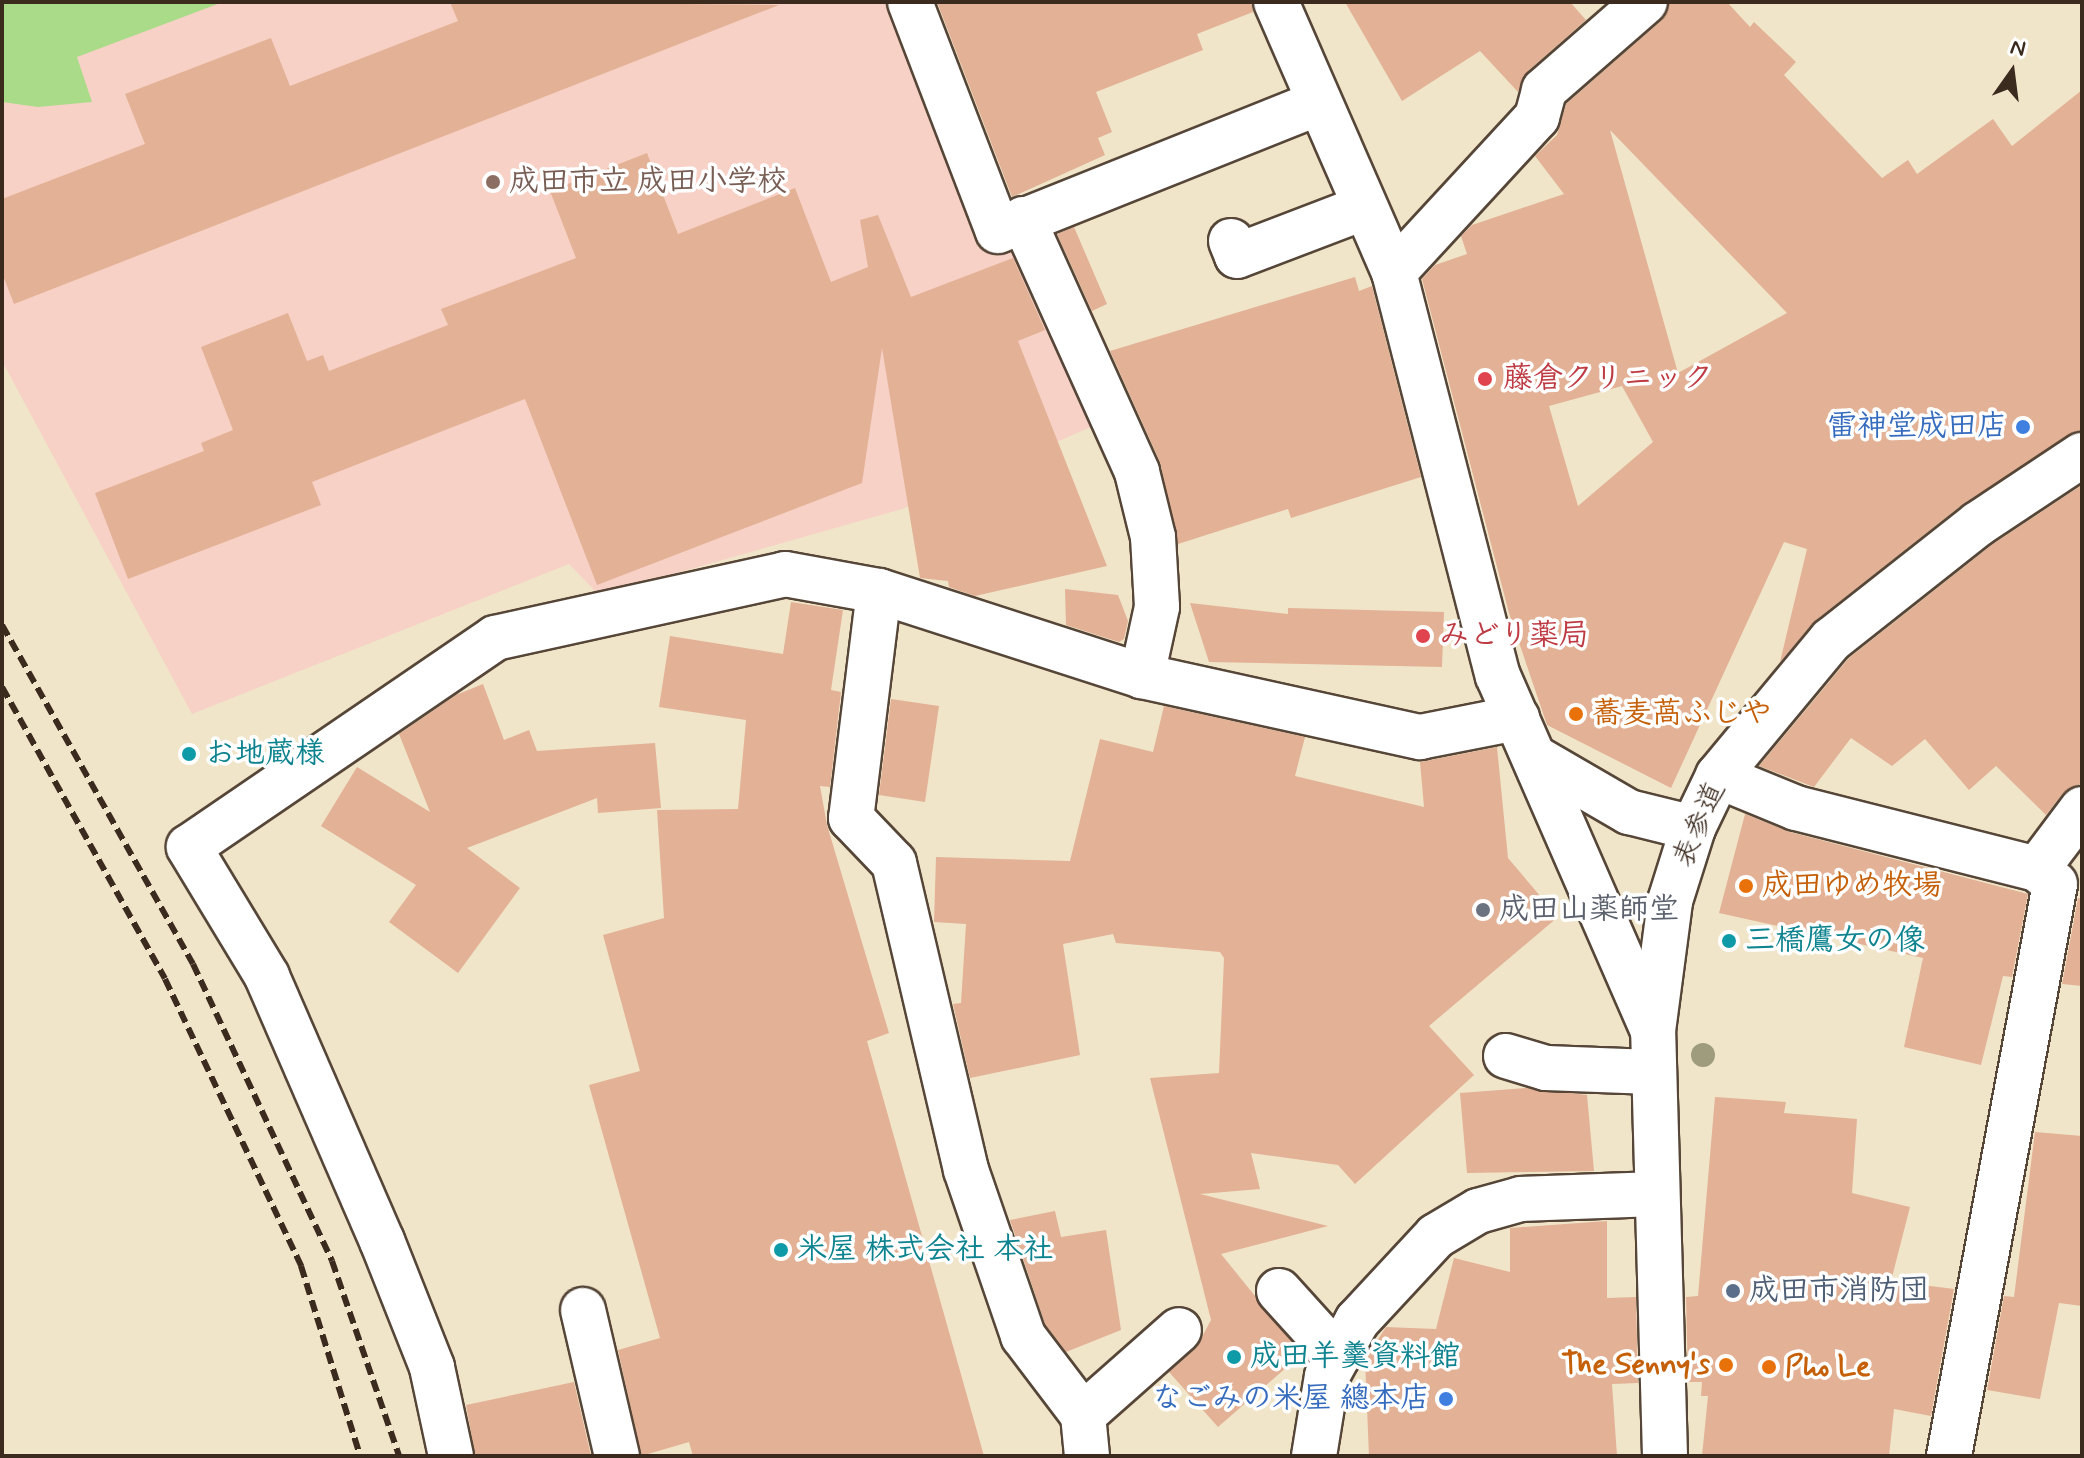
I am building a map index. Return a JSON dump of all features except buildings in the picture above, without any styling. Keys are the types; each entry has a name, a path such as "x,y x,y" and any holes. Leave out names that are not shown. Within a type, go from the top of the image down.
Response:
{"street":[{"path":"910,2 998,231 1318,103"},
{"path":"1276,2 1394,272 1498,676 1534,757 1652,1052 1546,1068 1506,1056"},
{"path":"1394,272 1537,117 1544,90 1645,2"},
{"path":"1231,241 1237,256 1365,207"},
{"path":"1023,219 1137,472 1153,537 1157,607 1142,676"},
{"name":"表参道","path":"1665,1456 1652,1052 1670,901 1693,828 1718,776 1831,640 1978,524 2082,455"},
{"path":"451,1456 432,1367 382,1241 267,976 189,847 495,638 785,574 879,591 1142,676 1420,737 1517,718"},
{"path":"879,591 851,818 894,863 966,1170 1023,1336 1085,1435 1179,1330"},
{"path":"1534,757 1629,812 1693,828"},
{"path":"1718,776 1796,808 2037,869 2055,884 1949,1456"},
{"path":"2037,869 2082,809"},
{"path":"1314,1456 1327,1376 1357,1321 1436,1236 1478,1211 1521,1199 1655,1194"},
{"path":"1279,1291 1338,1356"},
{"path":"583,1310 617,1456"}],"shaded area":[{"name":"成田市立 成田小学校","path":"2,2 906,2 1091,427 902,509 599,595 569,564 192,714 2,361"}],"green space":[{"path":"2,2 223,2 77,57 92,102 38,107 2,102"}],"railway":[{"path":"2,625 193,964 332,1261 399,1456"},
{"path":"2,687 165,979 301,1266 360,1456"}],"place":[{"name":"成田市立 成田小学校","path":"493,182"},
{"name":"藤倉クリニック","path":"1485,379"},
{"name":"雷神堂成田店","path":"2023,427"},
{"name":"みどり薬局","path":"1423,636"},
{"name":"蕎麦萵ふじや","path":"1576,714"},
{"name":"お地蔵様","path":"189,754"},
{"name":"成田ゆめ牧場","path":"1746,886"},
{"name":"成田山薬師堂","path":"1483,910"},
{"name":"三橋鷹女の像","path":"1729,941"},
{"name":"米屋 株式会社 本社","path":"781,1250"},
{"name":"成田市消防団","path":"1733,1291"},
{"name":"成田羊羹資料館","path":"1234,1357"},
{"name":"The Senny's","path":"1726,1365"},
{"name":"Pho Le","path":"1769,1367"},
{"name":"なごみの米屋 總本店","path":"1446,1399"}]}
